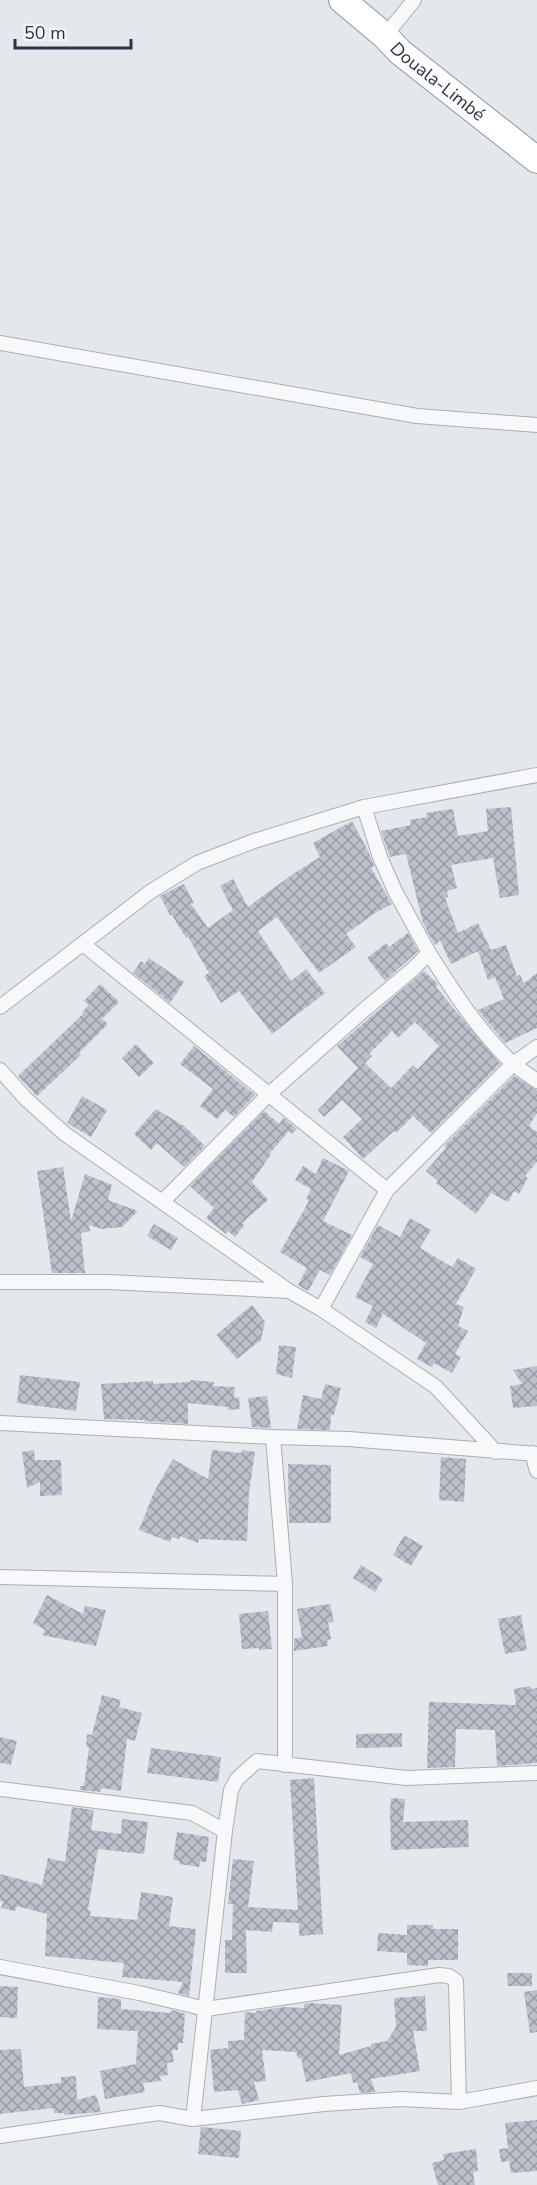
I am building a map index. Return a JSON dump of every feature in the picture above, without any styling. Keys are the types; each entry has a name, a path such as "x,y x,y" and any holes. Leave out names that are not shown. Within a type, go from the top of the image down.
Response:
{"highway":[{"name":"Douala-Limbé","path":"342,0 385,36 400,52 537,160"}],"street":[{"path":"385,36 414,0"},
{"path":"0,344 417,416 537,425"},
{"path":"0,1007 150,892 197,863 254,841 364,807 537,775"},
{"path":"364,807 380,857 395,891 457,998 489,1040 513,1064 537,1081"},
{"path":"83,944 387,1190"},
{"path":"162,1202 268,1095 429,953"},
{"path":"321,1309 387,1190 513,1064 537,1047"},
{"path":"0,1070 26,1099 65,1134 289,1291 321,1309 436,1387 496,1452"},
{"path":"0,1282 108,1282 289,1291"},
{"path":"0,1423 348,1439 496,1452 535,1453 537,1472"},
{"path":"273,1437 285,1584 285,1765"},
{"path":"0,1577 285,1584"},
{"path":"194,2119 225,1831 231,1790 237,1779 257,1761 406,1778 537,1773"},
{"path":"0,1789 192,1813 225,1831"},
{"path":"0,1967 139,1993 206,2009 439,1975 449,1976 456,1981 459,2102"},
{"path":"0,2136 159,2113 194,2119 324,2104 401,2098 459,2102 537,2088"}],"building":[{"path":"511,807 519,895 500,898 493,858 451,865 457,888 447,891 448,897 445,898 458,933 478,923 491,950 506,945 517,976 520,975 524,983 537,973 537,1028 505,1043 478,1010 504,999 495,977 488,980 478,951 451,964 440,940 435,945 423,923 406,854 390,857 381,831 411,825 410,820 427,817 426,813 453,809 458,836 488,831 486,809"},
{"path":"352,821 369,853 374,866 371,868 392,904 346,934 356,947 319,973 277,917 258,931 291,981 306,969 325,993 272,1034 239,991 221,1003 204,976 209,973 160,896 184,884 194,903 191,904 208,928 233,910 220,886 233,879 248,907 320,857 313,843"},
{"path":"408,933 418,951 385,981 367,958 386,943 389,947"},
{"path":"149,958 184,982 170,1003 133,973 141,961 145,964"},
{"path":"424,971 438,984 436,987 500,1064 431,1133 413,1116 396,1133 394,1131 363,1159 343,1137 362,1119 342,1100 324,1117 318,1110 358,1068 337,1046","holes":["415,1022 439,1046 418,1069 413,1065 391,1088 365,1063 372,1056 369,1054 392,1031 398,1038"]},
{"path":"100,984 119,1002 102,1019 108,1024 79,1053 81,1055 37,1096 18,1076 84,1013 82,1012 89,1005 84,1001"},
{"path":"136,1044 154,1063 139,1077 122,1058"},
{"path":"194,1046 255,1095 234,1117 225,1110 217,1119 200,1106 213,1089 180,1064"},
{"path":"514,1076 537,1090 537,1113 529,1126 537,1132 537,1162 525,1176 528,1178 519,1194 514,1191 508,1202 491,1193 476,1214 436,1183 438,1181 426,1171 446,1148 444,1146"},
{"path":"82,1096 107,1110 91,1137 67,1123"},
{"path":"156,1109 184,1126 205,1146 184,1167 157,1143 151,1150 134,1134"},
{"path":"264,1111 279,1124 284,1118 297,1129 292,1134 289,1131 270,1153 252,1182 268,1200 242,1223 244,1225 235,1237 228,1231 226,1234 206,1218 214,1208 190,1186"},
{"path":"323,1158 349,1171 323,1221 352,1235 330,1275 320,1270 308,1291 298,1285 307,1268 280,1252 309,1201 306,1199 311,1189 295,1180 303,1166 316,1174"},
{"path":"63,1167 71,1221 85,1174 112,1185 108,1200 138,1211 122,1227 102,1229 89,1225 90,1231 81,1233 85,1273 52,1273 37,1171"},
{"path":"410,1218 431,1230 420,1248 452,1267 458,1258 476,1269 456,1304 464,1307 458,1326 468,1331 455,1354 461,1357 452,1373 434,1363 432,1367 417,1359 426,1343 383,1314 376,1328 365,1322 373,1306 355,1297 373,1264 360,1257 378,1225 400,1237"},
{"path":"154,1224 178,1238 171,1250 147,1236"},
{"path":"252,1305 265,1322 261,1340 237,1359 216,1335"},
{"path":"279,1345 296,1347 292,1378 276,1374"},
{"path":"537,1366 537,1406 513,1408 510,1386 522,1384 513,1370"},
{"path":"20,1375 80,1382 76,1411 17,1403"},
{"path":"191,1380 214,1382 213,1386 235,1387 234,1398 239,1397 240,1409 228,1410 228,1407 188,1403 188,1424 104,1419 101,1384 153,1381 153,1384 190,1382"},
{"path":"325,1384 341,1388 334,1415 331,1415 330,1430 297,1429 303,1395 321,1399"},
{"path":"267,1396 271,1428 252,1427 248,1398"},
{"path":"34,1450 35,1460 61,1460 62,1495 40,1496 40,1482 27,1488 22,1452"},
{"path":"212,1450 255,1452 249,1492 247,1541 199,1539 198,1543 180,1536 179,1539 172,1537 170,1542 139,1530 154,1492 173,1459 208,1479"},
{"path":"441,1457 466,1459 464,1502 439,1500"},
{"path":"288,1464 331,1465 331,1523 289,1523"},
{"path":"404,1535 423,1546 411,1566 393,1555"},
{"path":"361,1565 383,1579 375,1592 353,1578"},
{"path":"47,1595 83,1614 85,1606 106,1610 96,1646 42,1635 45,1630 33,1623"},
{"path":"330,1604 334,1622 328,1623 331,1639 327,1640 328,1646 294,1651 294,1639 302,1637 297,1609"},
{"path":"268,1611 272,1649 242,1649 239,1614"},
{"path":"521,1615 527,1650 505,1654 498,1619"},
{"path":"530,1686 531,1689 537,1688 537,1763 497,1766 495,1730 456,1729 455,1767 427,1768 429,1702 516,1705 514,1689"},
{"path":"102,1695 121,1700 119,1707 142,1713 135,1741 127,1739 121,1791 102,1788 100,1792 80,1790 80,1786 84,1786 89,1747 86,1746 87,1734 92,1735"},
{"path":"402,1733 402,1747 356,1748 356,1734"},
{"path":"0,1737 17,1741 11,1765 0,1763"},
{"path":"151,1748 221,1757 218,1782 147,1773"},
{"path":"314,1778 323,1934 299,1936 299,1923 273,1922 272,1932 246,1930 247,1973 225,1973 225,1940 232,1940 233,1904 228,1904 233,1859 254,1861 248,1907 298,1910 290,1780"},
{"path":"391,1798 405,1799 403,1822 468,1820 469,1847 391,1850"},
{"path":"72,1807 94,1810 91,1830 121,1834 122,1819 148,1822 144,1854 98,1849 88,1910 91,1911 90,1916 137,1920 141,1892 173,1897 169,1926 196,1929 189,1996 178,1993 183,1982 122,1977 124,1963 45,1956 47,1914 17,1906 15,1911 1,1908 3,1902 0,1901 0,1874 42,1885 48,1858 65,1862"},
{"path":"177,1832 209,1837 206,1862 200,1861 199,1867 179,1864 180,1861 173,1860"},
{"path":"407,1925 433,1925 433,1929 458,1929 458,1960 428,1960 428,1966 407,1965 407,1953 377,1951 378,1933 407,1935"},
{"path":"507,1973 532,1973 532,1986 508,1986"},
{"path":"0,1986 18,1987 17,2018 0,2017"},
{"path":"537,1990 537,2032 530,2033 524,1992"},
{"path":"425,1996 427,2031 413,2031 420,2071 371,2079 375,2092 360,2093 357,2082 353,2083 351,2073 306,2082 301,2058 298,2059 296,2052 262,2050 266,2081 254,2082 259,2100 242,2104 238,2090 214,2092 210,2050 228,2048 228,2041 244,2040 245,2012 256,2013 256,2011 284,2007 304,2008 304,2004 311,2003 342,2005 339,2055 387,2041 396,2027 394,1998"},
{"path":"98,1997 121,1999 121,2009 171,2013 172,2010 190,2015 185,2014 183,2043 178,2043 178,2050 172,2050 174,2062 167,2063 168,2075 160,2076 161,2081 143,2083 145,2092 105,2099 100,2071 136,2064 138,2031 97,2029"},
{"path":"21,2049 24,2087 61,2083 61,2077 76,2076 77,2100 96,2095 101,2112 64,2115 64,2113 54,2113 53,2108 0,2114 0,2050"},
{"path":"537,2120 537,2171 511,2173 509,2161 501,2162 499,2149 508,2148 505,2123"},
{"path":"201,2127 241,2131 239,2158 198,2154"},
{"path":"476,2149 478,2171 473,2172 475,2185 438,2185 432,2163 444,2160 443,2154"}]}
